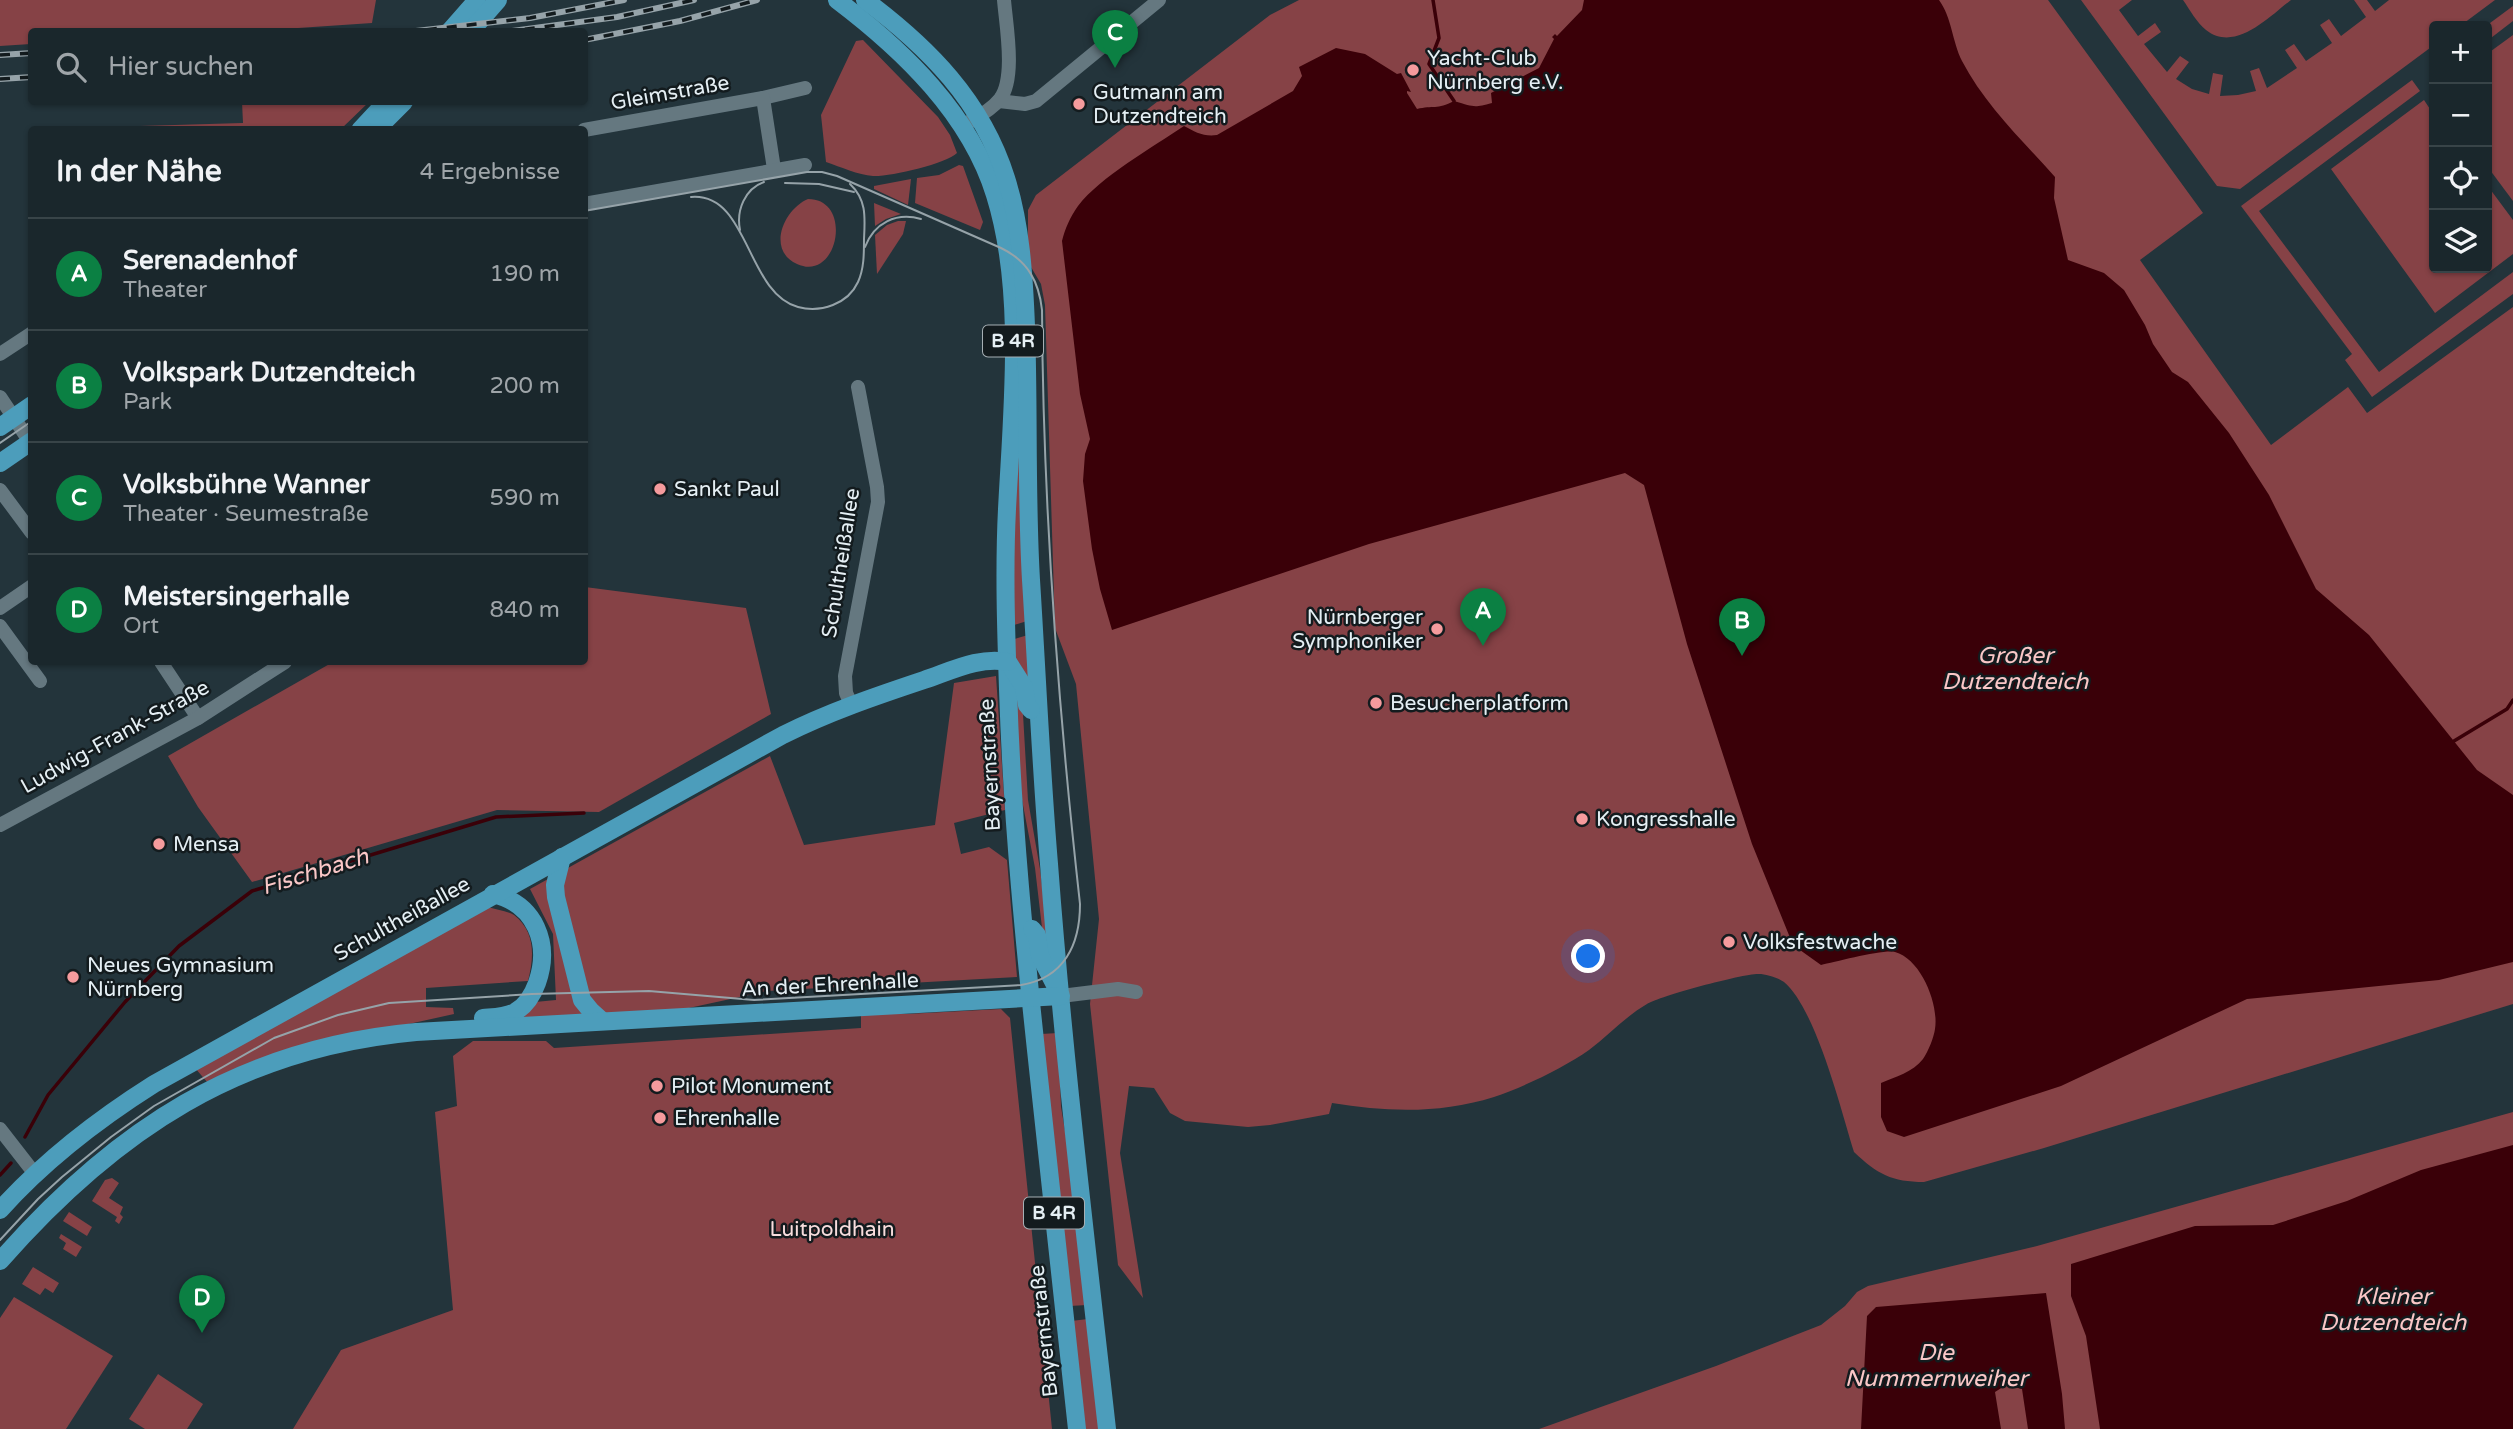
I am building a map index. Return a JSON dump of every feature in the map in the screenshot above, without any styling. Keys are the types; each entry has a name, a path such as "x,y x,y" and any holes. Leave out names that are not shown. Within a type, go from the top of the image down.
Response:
{"main road":[{"path":"452,28 477,0"},
{"path":"474,28 498,0"},
{"name":"B 4R","path":"837,0 907,60 962,126"},
{"name":"B 4R","path":"864,0 929,54 961,89 994,145 1009,184 1022,262 1027,358 1030,565 1048,863 1107,1429"},
{"path":"364,126 383,105"},
{"path":"380,126 401,105"},
{"name":"Bayernstraße","path":"962,126 984,164 993,188 1009,265 1014,402 1007,523 1008,662 1017,846 1030,996 1077,1429"},
{"path":"7,422 28,408"},
{"path":"0,464 28,443"},
{"name":"Schultheißallee","path":"0,1210 35,1174 94,1124 154,1084 783,734 850,704 974,663 996,659 1008,662"},
{"path":"1008,662 1024,687 1027,705 1039,721"},
{"path":"562,856 555,885 559,912 582,1000 601,1020"},
{"path":"454,1030 472,1019 515,1012 530,998 538,978 542,941 536,925 513,901 492,894"},
{"name":"B 4R","path":"1023,918 1037,935 1040,956 1061,996"},
{"name":"An der Ehrenhalle","path":"601,1020 1061,996"},
{"path":"0,1261 43,1215 111,1154 164,1115 224,1081 279,1059 325,1046 385,1035 601,1020"},
{"path":"1042,1105 1055,1099 1072,1106"}],"street":[{"path":"962,126 999,101 1004,93 1008,75 1004,0"},
{"path":"999,101 1025,104 1036,101 1159,0"},
{"name":"Gleimstraße","path":"588,129 805,88"},
{"path":"763,98 774,169"},
{"path":"588,203 805,165"},
{"path":"0,354 28,336"},
{"name":"Schultheißallee","path":"850,704 845,676 878,502 858,387"},
{"path":"0,397 7,422 28,439"},
{"path":"0,490 28,528"},
{"path":"0,608 28,589"},
{"path":"0,626 28,664"},
{"path":"28,665 40,681"},
{"path":"163,665 198,718"},
{"name":"Ludwig-Frank-Straße","path":"0,825 198,718 280,665"},
{"path":"1061,996 1118,989 1136,992"},
{"path":"0,1129 35,1174"}],"green space":[{"path":"0,0 376,0 372,23 298,28 28,28 28,44 0,46"},
{"name":"Großer Dutzendteich","path":"1299,0 2048,0 2203,213 2140,260 2271,445 2348,387 2367,413 2513,307 2513,1004 2044,1148 1924,1182 1886,1175 1854,1152 1835,1087 1807,1014 1796,995 1784,982 1762,974 1721,981 1655,1000 1632,1014 1579,1057 1530,1083 1474,1103 1434,1109 1393,1110 1332,1103 1329,1114 1248,1127 1185,1121 1170,1113 1154,1088 1129,1086 1120,1153 1143,1298 1118,1265 1090,1004 1099,919 1076,684 1055,628 1045,305 1041,284 1028,262 1028,210 1036,195 1270,15"},
{"path":"2081,0 2132,0 2119,10 2138,36 2155,23 2161,32 2144,44 2167,72 2180,56 2189,62 2176,79 2192,89 2209,94 2213,73 2223,75 2220,96 2256,91 2250,71 2259,68 2267,88 2297,68 2285,50 2294,44 2306,61 2332,43 2320,25 2329,19 2341,36 2366,17 2354,0 2367,0 2375,11 2389,0 2495,0 2467,21 2429,21 2429,49 2240,189 2217,186"},
{"path":"2183,0 2291,0 2251,30 2228,37 2217,36 2206,30"},
{"path":"2513,6 2513,21 2492,37 2492,22"},
{"path":"2513,35 2513,201 2492,173 2492,50"},
{"path":"863,40 938,117 950,135 957,153 930,165 881,176 861,174 826,162 821,115 856,41"},
{"path":"2412,80 2420,91 2259,211 2379,372 2513,272 2513,294 2372,397 2345,360 2352,354 2241,206"},
{"path":"2424,100 2429,108 2429,273 2488,273 2435,313 2331,169"},
{"path":"242,105 366,105 344,126 140,126 243,123"},
{"path":"959,165 963,166 983,222 980,230 915,203 917,178 939,175"},
{"path":"911,179 908,205 874,189 874,186"},
{"path":"2492,192 2513,220 2513,254 2492,270"},
{"path":"808,199 822,203 831,212 836,225 831,252 822,262 811,267 797,264 788,258 782,249 781,240 786,220 799,204"},
{"path":"874,203 901,214 875,226"},
{"path":"906,221 903,234 877,274 875,235 887,225"},
{"path":"1019,435 1027,621 1011,626 1009,590"},
{"path":"588,587 746,608 771,714 599,812 497,810 252,882 198,807 168,756 328,665 588,665"},
{"path":"1028,635 1030,676 1027,678 1018,668 1011,640"},
{"path":"996,676 1005,810 954,823 961,854 989,847 1007,860 1017,977 767,991 675,1011 520,1022 535,1002 556,1000 553,934 530,889 770,756 804,845 935,825 954,683"},
{"path":"1016,689 1022,697 1028,800 1050,951 1045,953 1035,868 1019,784"},
{"path":"487,907 514,915 526,929 532,945 528,981 426,988 426,1007 453,1008 454,1014 291,1050 208,1083 195,1068"},
{"name":"Luitpoldhain","path":"1001,1009 1010,1018 1052,1429 293,1429 341,1350 453,1310 435,1112 457,1106 453,1056 473,1041 546,1041 554,1048 861,1028 861,1012 907,1014"},
{"path":"1058,1033 1061,1107 1076,1196 1087,1305 1070,1306 1041,1034"},
{"path":"2513,1112 2513,1429 1539,1429 1716,1366 1821,1325 1845,1306 1857,1292 1868,1286 2037,1246"},
{"path":"112,1178 119,1183 109,1198 123,1207 120,1214 123,1217 119,1224 115,1221 117,1217 92,1201 105,1180"},
{"path":"69,1212 92,1227 87,1236 63,1221"},
{"path":"61,1234 82,1247 76,1257 63,1249 66,1243 59,1238"},
{"path":"33,1267 59,1283 53,1293 45,1288 40,1295 22,1284"},
{"path":"14,1297 113,1356 66,1429 0,1429 0,1318"},
{"path":"1088,1319 1100,1429 1083,1429 1071,1321"},
{"path":"158,1374 203,1404 187,1429 145,1429 129,1419"}],"water":[{"name":"Großer Dutzendteich","path":"1584,0 1939,0 1947,14 1962,61 1971,77 2005,122 2055,177 2054,198 2068,260 2104,273 2124,290 2153,344 2172,372 2188,382 2229,433 2269,495 2316,589 2369,635 2477,770 2513,795 2513,962 2439,980 2247,999 2061,1086 1904,1137 1887,1131 1881,1117 1881,1083 1909,1071 1925,1056 1935,1029 1931,995 1913,963 1895,952 1870,954 1821,965 1793,945 1752,844 1687,644 1644,485 1625,473 1369,544 1112,630 1092,549 1083,481 1085,454 1090,439 1080,394 1062,241 1078,206 1113,173 1184,126 1204,135 1217,135 1293,91 1302,76 1299,67 1336,48 1365,54 1397,74 1401,73 1411,92 1407,93 1417,109 1454,101 1474,106 1492,103 1491,93 1539,68 1554,39 1552,37 1555,34 1557,36 1582,10"},
{"name":"Kleiner Dutzendteich","path":"2513,1145 2513,1429 2100,1429 2086,1336 2071,1296 2071,1264 2195,1226 2273,1225 2347,1201 2421,1170"},
{"name":"Die Nummernweiher","path":"2046,1293 2065,1429 2028,1429 2022,1389 2006,1385 1995,1392 2001,1429 1861,1429 1867,1316 1876,1307"}],"waterway":[{"name":"Fischbach","path":"1433,0 1439,38 1429,64 1454,101"},
{"path":"2454,741 2507,709 2513,700"},
{"name":"Fischbach","path":"25,1137 48,1095 125,1002 179,946 252,891 496,817 584,813"},
{"name":"Fischbach","path":"0,1175 11,1163"}],"tram line":[{"path":"0,1240 62,1177 154,1106 274,1038 338,1015 389,1003 532,994 649,991 754,1000 1021,985 1048,975 1067,957 1077,933 1080,904 1053,608 1045,459 1042,310 1038,290 1030,273 1018,259 1001,248 837,176 822,172 807,172 588,210"},
{"path":"740,230 739,215 743,201 757,185 764,182"},
{"path":"785,183 819,184 854,192"},
{"path":"691,197 710,200 725,210 737,226 768,283 781,298 798,307 816,309 833,305 848,296 858,282 861,272 864,210 860,196 850,184"},
{"path":"865,247 874,232 887,221 903,217 921,219"},
{"path":"0,443 28,424"}],"railway":[{"path":"442,28 530,18 624,0"},
{"path":"535,28 617,17 694,0"},
{"path":"588,39 680,21 757,0"},
{"path":"0,55 28,53"},
{"path":"0,79 28,77"}],"place":[{"name":"Volksbühne Wanner","path":"1115,68"},
{"name":"Yacht-Club Nürnberg e.V.","path":"1413,70"},
{"name":"Gutmann am Dutzendteich","path":"1079,104"},
{"name":"Sankt Paul","path":"660,489"},
{"name":"Nürnberger Symphoniker","path":"1437,629"},
{"name":"Serenadenhof","path":"1483,646"},
{"name":"Volkspark Dutzendteich","path":"1742,656"},
{"name":"Besucherplatform","path":"1376,703"},
{"name":"Kongresshalle","path":"1582,819"},
{"name":"Mensa","path":"159,844"},
{"name":"Volksfestwache","path":"1729,942"},
{"name":"Neues Gymnasium Nürnberg","path":"73,977"},
{"name":"Pilot Monument","path":"657,1086"},
{"name":"Ehrenhalle","path":"660,1118"},
{"name":"Meistersingerhalle","path":"202,1333"}]}
